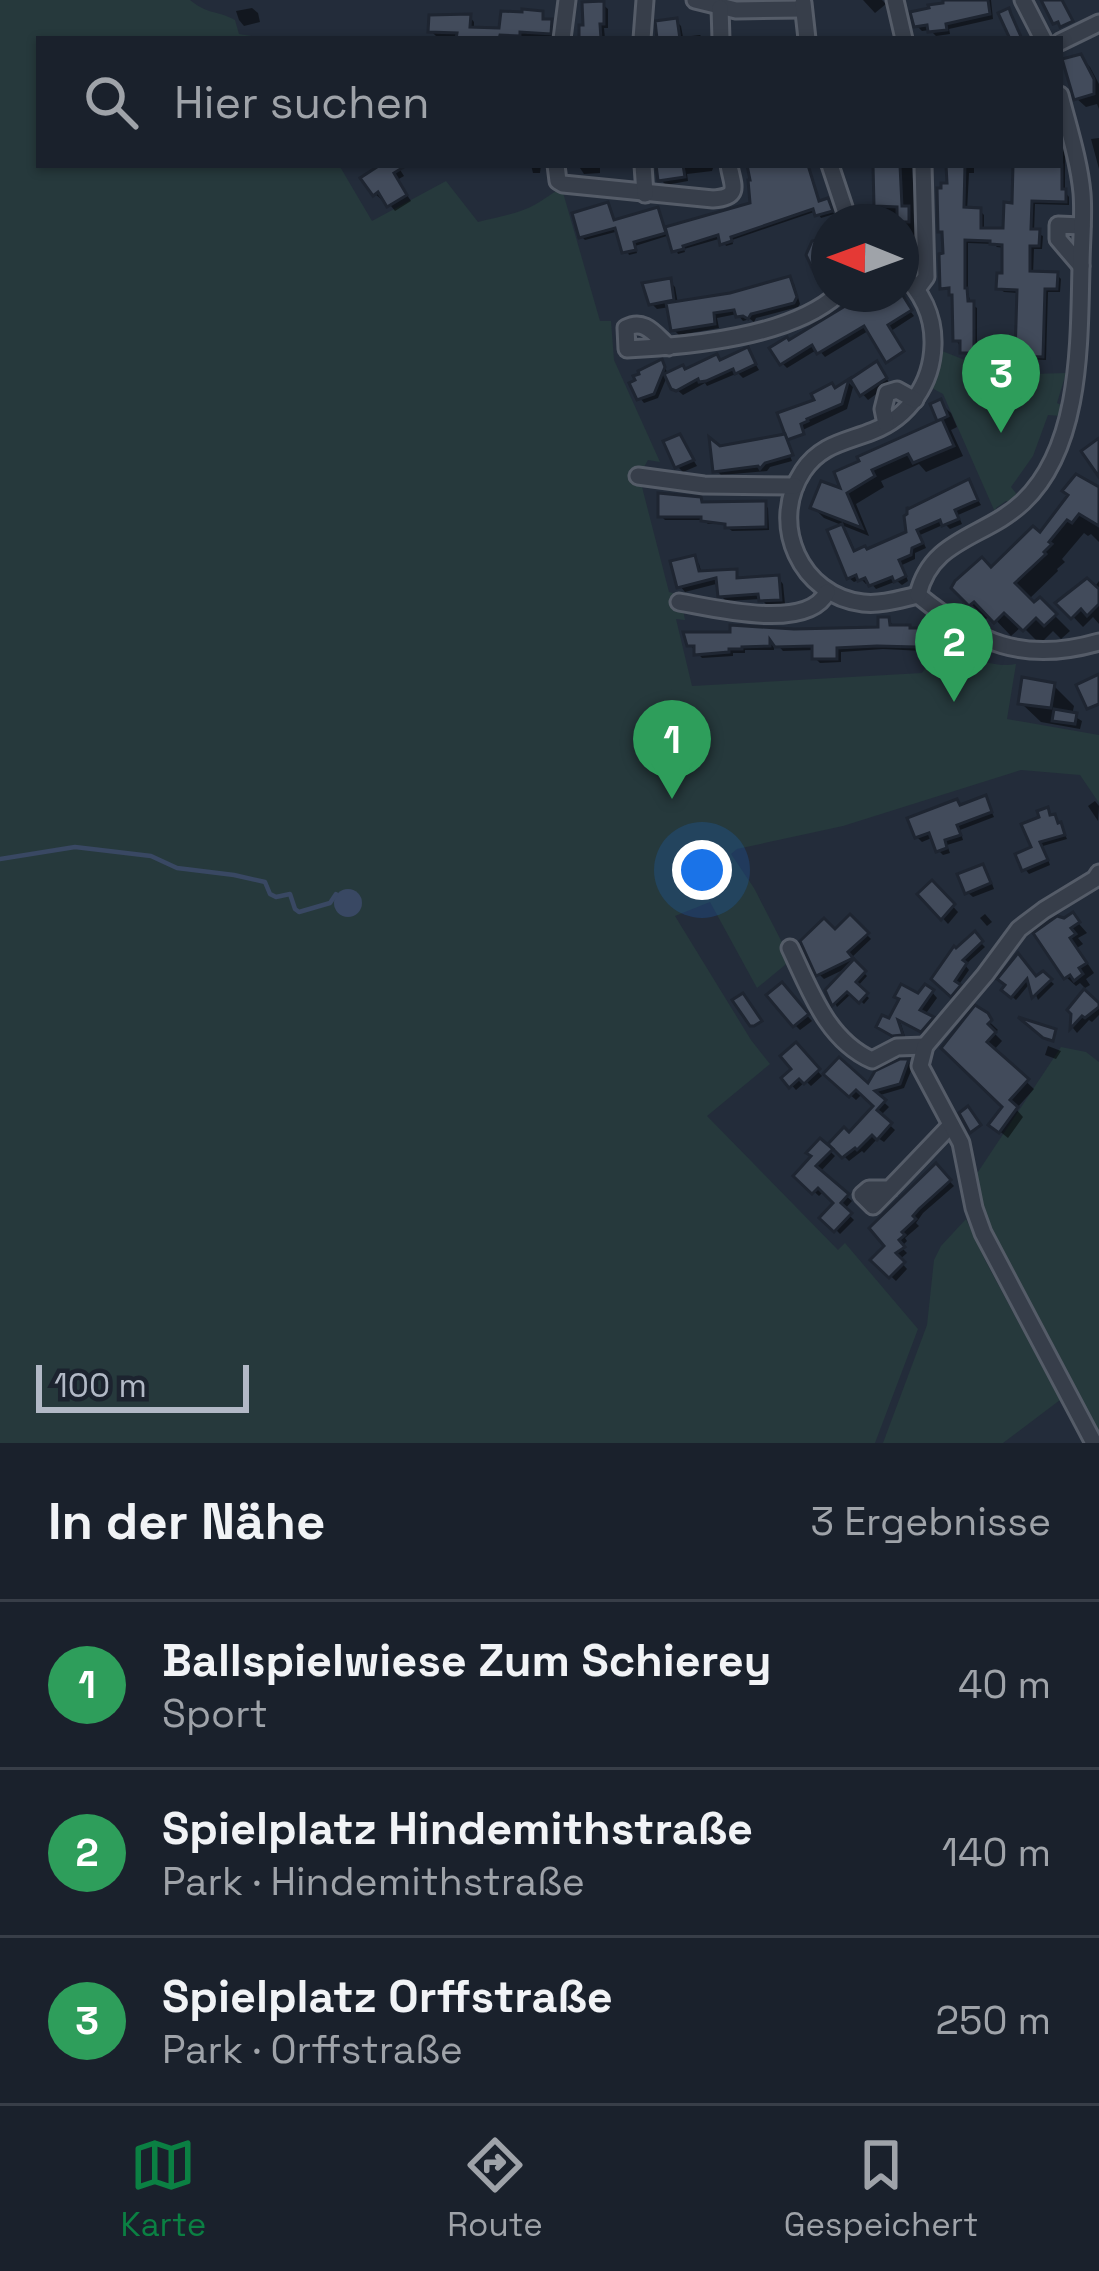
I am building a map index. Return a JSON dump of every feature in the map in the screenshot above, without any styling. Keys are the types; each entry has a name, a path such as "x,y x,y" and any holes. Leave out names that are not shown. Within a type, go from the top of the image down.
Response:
{"street":[{"path":"562,36 568,0"},
{"path":"642,36 645,0"},
{"path":"695,0 720,8 760,11 803,5 807,36"},
{"path":"895,0 903,36"},
{"path":"1023,0 1041,36"},
{"path":"720,8 721,36"},
{"path":"1063,41 1099,23"},
{"path":"918,596 933,560 956,542 1005,518 1034,490 1056,451 1070,404 1077,363 1082,226 1081,184 1063,106"},
{"path":"556,168 557,181 563,184 726,198 735,185 730,168"},
{"path":"643,168 645,194"},
{"path":"831,168 843,204"},
{"path":"919,285 926,277 923,168"},
{"path":"919,295 930,316 930,371 915,400 886,424 826,448 806,466 790,501 790,536 799,561 826,592 840,598 873,604 918,596 965,631 1006,646 1059,650 1099,642"},
{"path":"669,347 710,343 811,311"},
{"path":"886,424 887,393 895,389 915,400"},
{"path":"638,476 704,484 795,486"},
{"path":"688,609 791,612 819,604 826,592"},
{"path":"1094,1443 983,1232 961,1143 920,1066 925,1046 1019,929 1099,873"},
{"path":"790,948 823,1016 856,1051 872,1060 897,1047 925,1046"},
{"path":"890,1190 951,1125"}],"shaded area":[{"path":"0,0 190,0 235,20 239,34 251,36 36,36 36,168 341,168 372,221 446,181 478,222 522,210 562,189 600,321 611,321 614,360 660,462 648,460 637,469 634,481 641,483 669,592 680,595 685,620 676,619 692,686 922,673 947,636 959,650 978,659 1016,664 1007,719 1099,735 1099,803 1080,775 1021,770 843,826 737,849 731,854 791,960 757,988 710,902 675,916 770,1064 707,1116 838,1250 845,1243 918,1329 875,1443 0,1443"},
{"path":"942,351 1003,375 1066,373 1057,403 1061,416 1048,415 1033,456 1011,487 1019,497 995,512 943,394 932,388"},
{"path":"1061,1047 1086,1052 1099,1062 1099,1441 999,1249 975,1172"},
{"path":"966,1219 1060,1400 1003,1443 883,1443 927,1325 934,1260"}],"water":[{"path":"348,889 358,893 362,903 358,913 348,917 338,913 334,903 338,893"}],"building":[{"path":"943,0 988,0 990,14 946,24 947,30 928,32 927,25 914,27 910,12"},
{"path":"1041,0 1062,0 1073,21 1060,27 1058,22 1053,24"},
{"path":"604,1 601,36 579,36 582,2"},
{"path":"1009,8 1021,36 1009,36 998,13"},
{"path":"501,11 543,11 543,19 552,19 551,34 428,32 429,15 471,14 470,27 499,28"},
{"path":"677,18 680,36 657,36 655,21"},
{"path":"1081,54 1094,79 1094,94 1074,100 1063,59"},
{"path":"375,168 402,168 394,173 407,195 387,207 378,192 373,196 360,178"},
{"path":"656,168 684,168 685,177 658,181"},
{"path":"748,168 809,168 819,201 828,198 830,204 811,204 811,210 720,245 718,235 672,252 665,227 750,203"},
{"path":"873,168 900,168 902,204 874,204"},
{"path":"946,168 965,168 964,207 981,208 981,228 1003,228 1004,202 1012,203 1013,168 1062,168 1066,202 1032,201 1031,229 1040,229 1039,246 1030,246 1030,271 1058,272 1057,289 1045,289 1043,357 1015,356 1017,290 996,289 997,273 1002,273 1002,245 990,241 965,240 965,288 968,301 974,301 974,353 960,353 960,341 953,341 952,295 949,288 940,289 939,254 943,253 937,188 947,183"},
{"path":"608,202 614,220 658,207 666,233 634,242 636,250 622,253 615,228 579,238 572,213"},
{"path":"790,276 797,297 794,303 751,314 748,319 736,317 734,310 714,313 715,324 671,331 666,303 730,293"},
{"path":"671,278 674,300 649,305 642,283"},
{"path":"835,312 909,312 888,325 904,351 886,363 864,326 817,354 812,345 780,365 769,348"},
{"path":"748,347 756,364 735,374 733,369 706,381 698,379 676,391 664,374 717,354 720,360"},
{"path":"662,359 665,367 654,394 637,400 629,383 635,380 633,376"},
{"path":"877,361 887,378 860,396 850,379"},
{"path":"849,379 842,404 807,419 801,424 804,434 787,440 777,413 814,400 811,394"},
{"path":"941,399 948,416 937,421 930,404"},
{"path":"942,419 954,446 913,463 908,454 872,470 875,476 847,493 862,528 810,508 821,481 840,488 834,472"},
{"path":"680,434 694,460 675,468 663,441"},
{"path":"785,434 793,455 760,469 713,472 709,437 720,446"},
{"path":"1099,438 1099,477 1081,451"},
{"path":"1076,474 1099,487 1099,526 1079,514 1072,523 1067,520 1049,542 1046,554 1015,583 1034,602 1040,597 1057,614 1044,626 1036,618 1023,631 1004,613 994,623 974,602 969,606 951,588 982,557 991,567 1033,526 1040,532 1068,495 1062,491"},
{"path":"969,479 978,500 955,510 959,519 942,526 940,520 917,530 923,543 899,560 906,576 869,586 856,575 847,579 827,530 842,524 854,551 867,549 906,532 907,507"},
{"path":"658,493 701,497 702,502 766,501 766,527 725,528 725,524 701,521 701,517 658,517"},
{"path":"695,555 699,571 737,569 737,578 779,575 781,600 759,601 758,594 718,597 716,578 677,588 670,561"},
{"path":"1087,578 1099,589 1099,604 1087,616 1081,609 1071,619 1055,603"},
{"path":"878,617 889,617 890,625 919,628 938,640 928,655 916,647 877,646 837,648 837,659 812,659 812,646 775,647 770,640 770,646 694,655 694,646 687,646 683,632 730,632 730,625 878,627"},
{"path":"1099,674 1099,704 1087,709 1076,685"},
{"path":"1022,677 1055,683 1051,708 1018,704"},
{"path":"1054,709 1077,713 1075,724 1052,721"},
{"path":"986,795 992,812 957,825 961,835 945,840 947,848 936,852 929,833 915,838 907,818 957,799 960,805"},
{"path":"1048,807 1065,835 1040,842 1048,860 1022,871 1015,854 1031,847 1021,824 1039,817 1037,811"},
{"path":"983,864 991,883 965,894 957,874"},
{"path":"932,880 955,904 941,920 917,894"},
{"path":"1073,912 1080,922 1071,928 1076,934 1070,938 1087,963 1074,981 1070,975 1064,979 1033,933 1057,916 1064,918"},
{"path":"850,914 869,933 848,952 853,958 816,976 800,941 824,918 835,929"},
{"path":"975,931 983,941 963,960 967,963 955,981 961,985 951,997 931,979 954,946"},
{"path":"1018,953 1036,976 1043,971 1052,979 1032,998 1027,979 1011,998 997,979"},
{"path":"854,959 866,971 856,982 868,993 859,1003 847,992 832,1006 825,990"},
{"path":"782,982 809,1014 793,1027 766,995"},
{"path":"901,984 918,993 925,984 934,990 920,1010 934,1017 921,1032 898,1020 903,1035 892,1036 876,1027 882,1015 889,1018"},
{"path":"1084,989 1099,1007 1070,1029 1067,1010"},
{"path":"743,993 762,1021 754,1026 732,1000"},
{"path":"975,1005 988,1013 992,1020 988,1024 996,1032 987,1042 1029,1079 1010,1100 1018,1107 999,1133 988,1125 1002,1107 941,1048"},
{"path":"1018,1017 1056,1029 1053,1041 1043,1038"},
{"path":"796,1042 820,1069 804,1084 799,1079 789,1088 781,1078 791,1069 780,1056"},
{"path":"839,1057 868,1083 875,1071 909,1059 900,1084 875,1091 886,1100 877,1110 892,1123 877,1140 872,1135 842,1158 828,1144 844,1127 849,1132 873,1106 856,1090 849,1097 823,1074"},
{"path":"968,1106 981,1125 970,1133 959,1113"},
{"path":"820,1138 833,1149 816,1166 849,1194 841,1203 852,1213 834,1232 819,1218 833,1203 818,1188 812,1194 793,1176"},
{"path":"936,1163 951,1180 902,1232 905,1235 899,1240 905,1247 896,1253 905,1262 889,1278 870,1260 884,1246 869,1228"}],"waterway":[{"path":"0,859 75,847 151,856 177,868 265,882 276,897 290,894 299,912 330,903 336,894"}],"place":[{"name":"Spielplatz Orffstraße","path":"1001,433"},
{"name":"Spielplatz Hindemithstraße","path":"954,702"},
{"name":"Ballspielwiese Zum Schierey","path":"672,799"}]}
